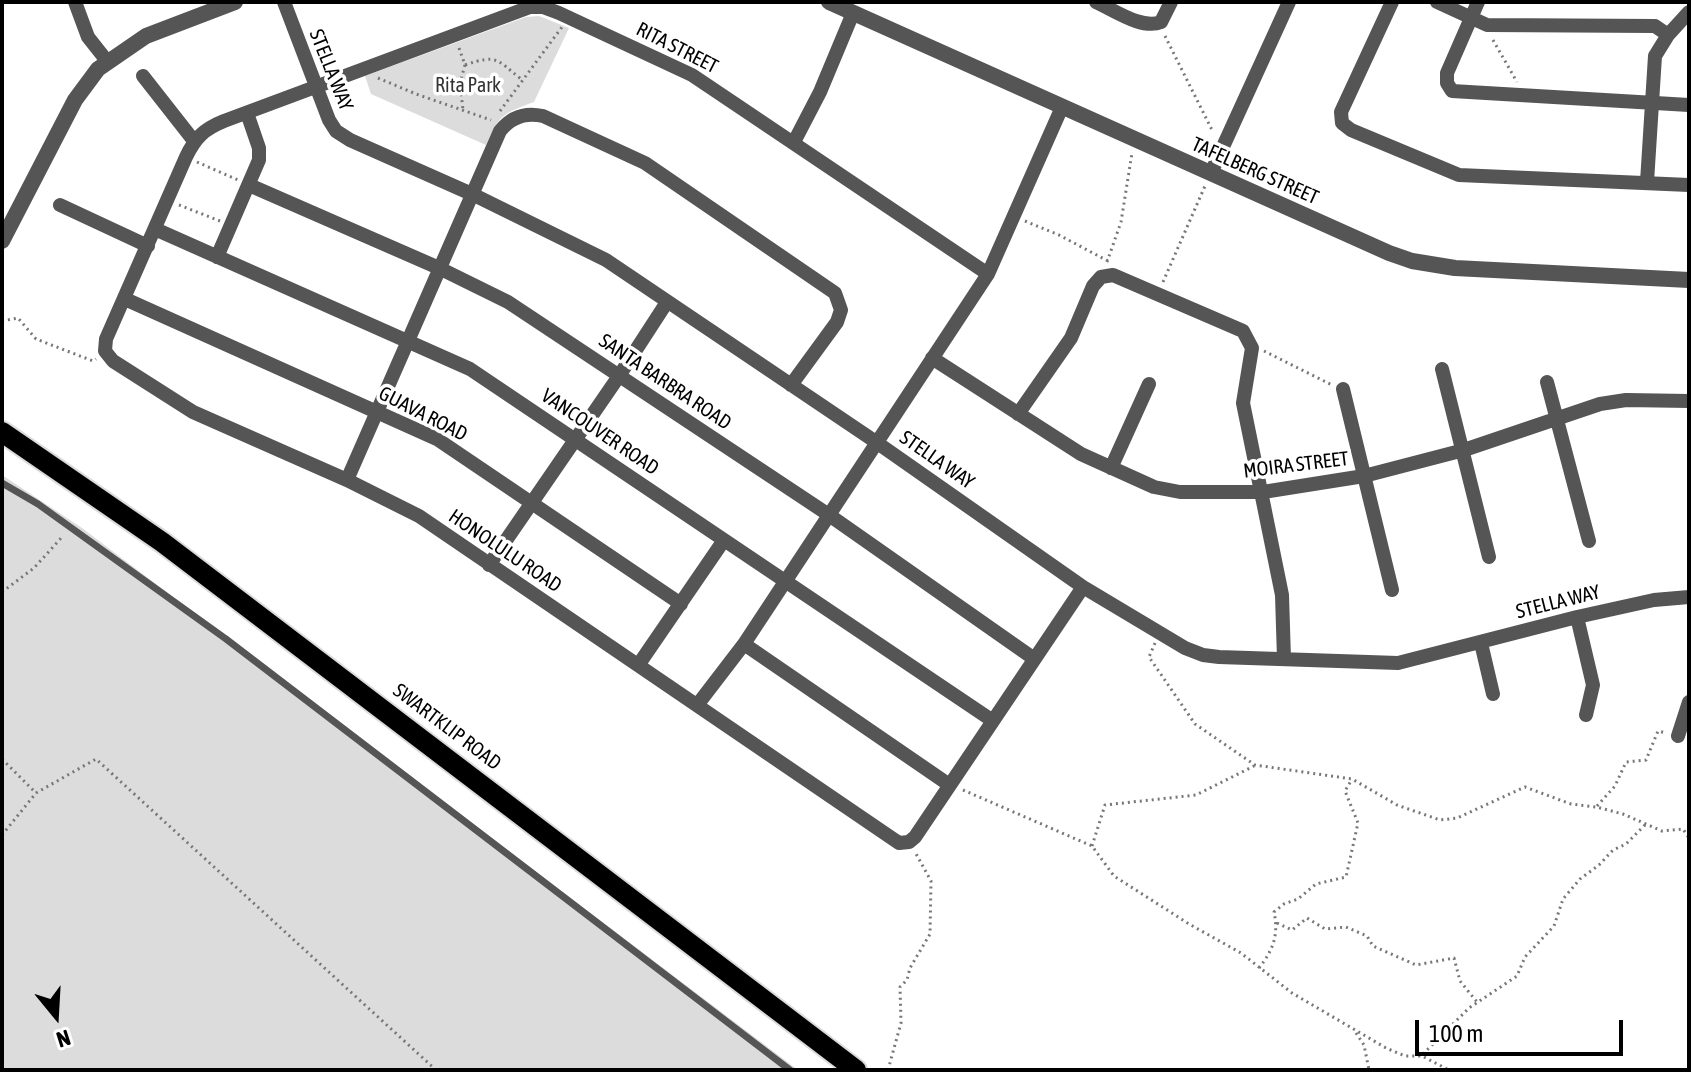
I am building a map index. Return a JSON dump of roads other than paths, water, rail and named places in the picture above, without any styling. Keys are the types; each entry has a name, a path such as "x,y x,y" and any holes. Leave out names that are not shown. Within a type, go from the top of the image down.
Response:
{"main road":[{"name":"SWARTKLIP ROAD","path":"2,432 162,542 856,1070"}],"street":[{"path":"75,2 88,37 107,61"},
{"path":"2,241 75,100 92,75 107,61 146,36 235,2"},
{"name":"STELLA WAY","path":"284,2 314,87 331,125 342,135 592,252 876,442 1083,587 1159,633 1203,655 1388,664 1577,617 1654,600 1689,597"},
{"name":"TAFELBERG STREET","path":"829,2 1062,107 1209,178 1412,261 1455,268 1689,280"},
{"path":"1096,2 1144,24 1155,25 1161,22 1171,2"},
{"path":"1209,178 1289,2"},
{"path":"1392,2 1341,112 1342,123 1351,130 1459,175 1689,185"},
{"path":"1437,2 1487,25 1655,26 1668,35"},
{"path":"1478,2 1447,73 1449,87 1457,92 1689,105"},
{"name":"RITA STREET","path":"314,87 522,9 543,7 692,75 988,274"},
{"path":"1647,182 1655,56 1668,35 1689,12"},
{"path":"794,142 820,92 853,13"},
{"path":"143,76 194,141"},
{"path":"125,299 194,141 213,125 314,87"},
{"path":"698,704 744,644 988,274 1062,107"},
{"path":"217,257 260,155 247,113"},
{"path":"347,480 500,131 512,120 527,114 543,116 645,163 835,293 841,310 837,322 791,385"},
{"name":"SANTA BARBRA ROAD","path":"249,185 439,268 508,302 829,515 1033,658"},
{"path":"60,205 148,246"},
{"name":"VANCOUVER ROAD","path":"155,229 470,369 993,721"},
{"path":"1018,414 1071,338 1093,286 1101,277 1113,275 1243,331 1252,348 1243,403 1282,595 1284,659"},
{"name":"HONOLULU ROAD","path":"125,299 106,339 107,355 113,361 193,412 347,480 419,516 899,843 909,842 948,784"},
{"name":"GUAVA ROAD","path":"125,299 437,439 681,604"},
{"path":"489,565 667,302"},
{"name":"MOIRA STREET","path":"932,358 1063,444 1154,487 1170,491 1263,492 1364,476 1464,450 1618,401 1689,401"},
{"path":"1442,369 1489,557"},
{"path":"1547,382 1589,541"},
{"path":"1111,468 1149,384"},
{"path":"1343,389 1392,590"},
{"path":"639,664 724,540"},
{"path":"744,644 948,784 1083,587"},
{"path":"1577,617 1593,685 1586,715"},
{"path":"1481,643 1493,694"},
{"path":"1678,736 1689,702"}],"lane":[{"path":"2,483 38,504 226,639 790,1070"}],"park label":[{"name":"Rita Park","path":"468,86"}]}
